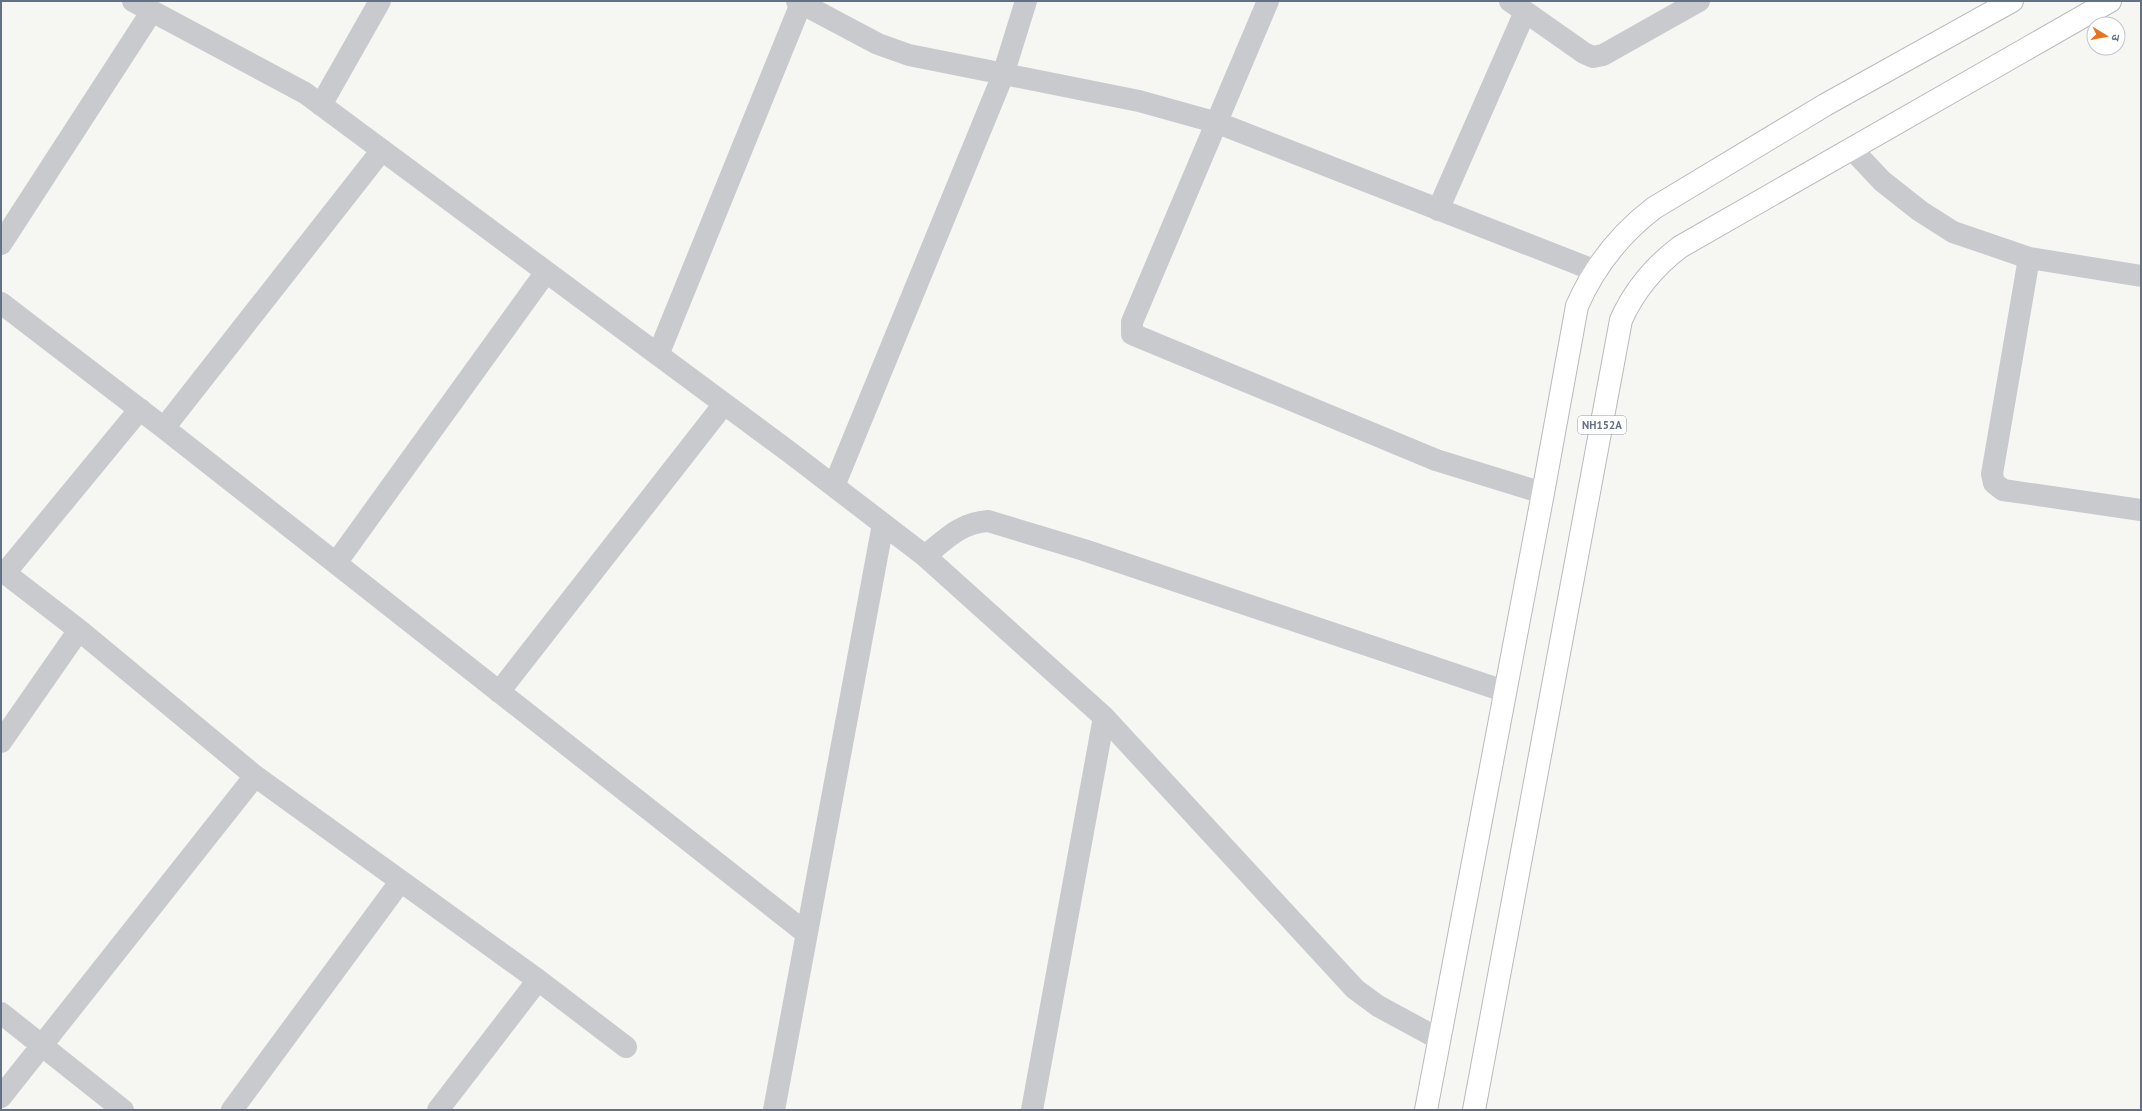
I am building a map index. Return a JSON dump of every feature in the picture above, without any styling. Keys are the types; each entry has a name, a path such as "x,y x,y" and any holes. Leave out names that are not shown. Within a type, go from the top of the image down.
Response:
{"highway":[{"path":"1426,1110 1504,691 1543,494 1577,306 1596,271 1616,242 1636,221 1654,208 1825,105 2012,1"},
{"name":"NH152A","path":"1474,1110 1621,320 1626,310 1651,272 1680,247 2110,1"}],"street":[{"path":"133,1 305,93 834,486 925,556 1104,717 1355,989 1378,1006 1439,1039"},
{"path":"321,105 380,1"},
{"path":"834,486 1003,75 1026,1"},
{"path":"1268,1 1218,123 1132,322 1132,334 1436,460 1543,494"},
{"path":"1438,210 1518,6 1584,52 1594,57 1603,54 1699,1"},
{"path":"658,355 800,2 878,44 909,55 1139,101 1218,123 1596,271"},
{"path":"1,244 152,11"},
{"path":"1851,148 1882,182 1920,212 1953,232 2028,258 2137,272"},
{"path":"164,428 382,150"},
{"path":"2028,258 1992,474 1994,483 2003,490 2141,510"},
{"path":"336,563 546,272"},
{"path":"1,303 140,409 806,933"},
{"path":"499,692 724,404"},
{"path":"140,409 3,572 79,630 255,776 538,980 626,1047"},
{"path":"925,556 964,525 974,522 988,521 1084,550 1504,691"},
{"path":"770,1107 806,933 883,524"},
{"path":"1,742 79,630"},
{"path":"1032,1110 1104,717"},
{"path":"1,1097 255,776"},
{"path":"232,1110 400,882"},
{"path":"438,1110 538,980"},
{"path":"1,1013 123,1110"}]}
